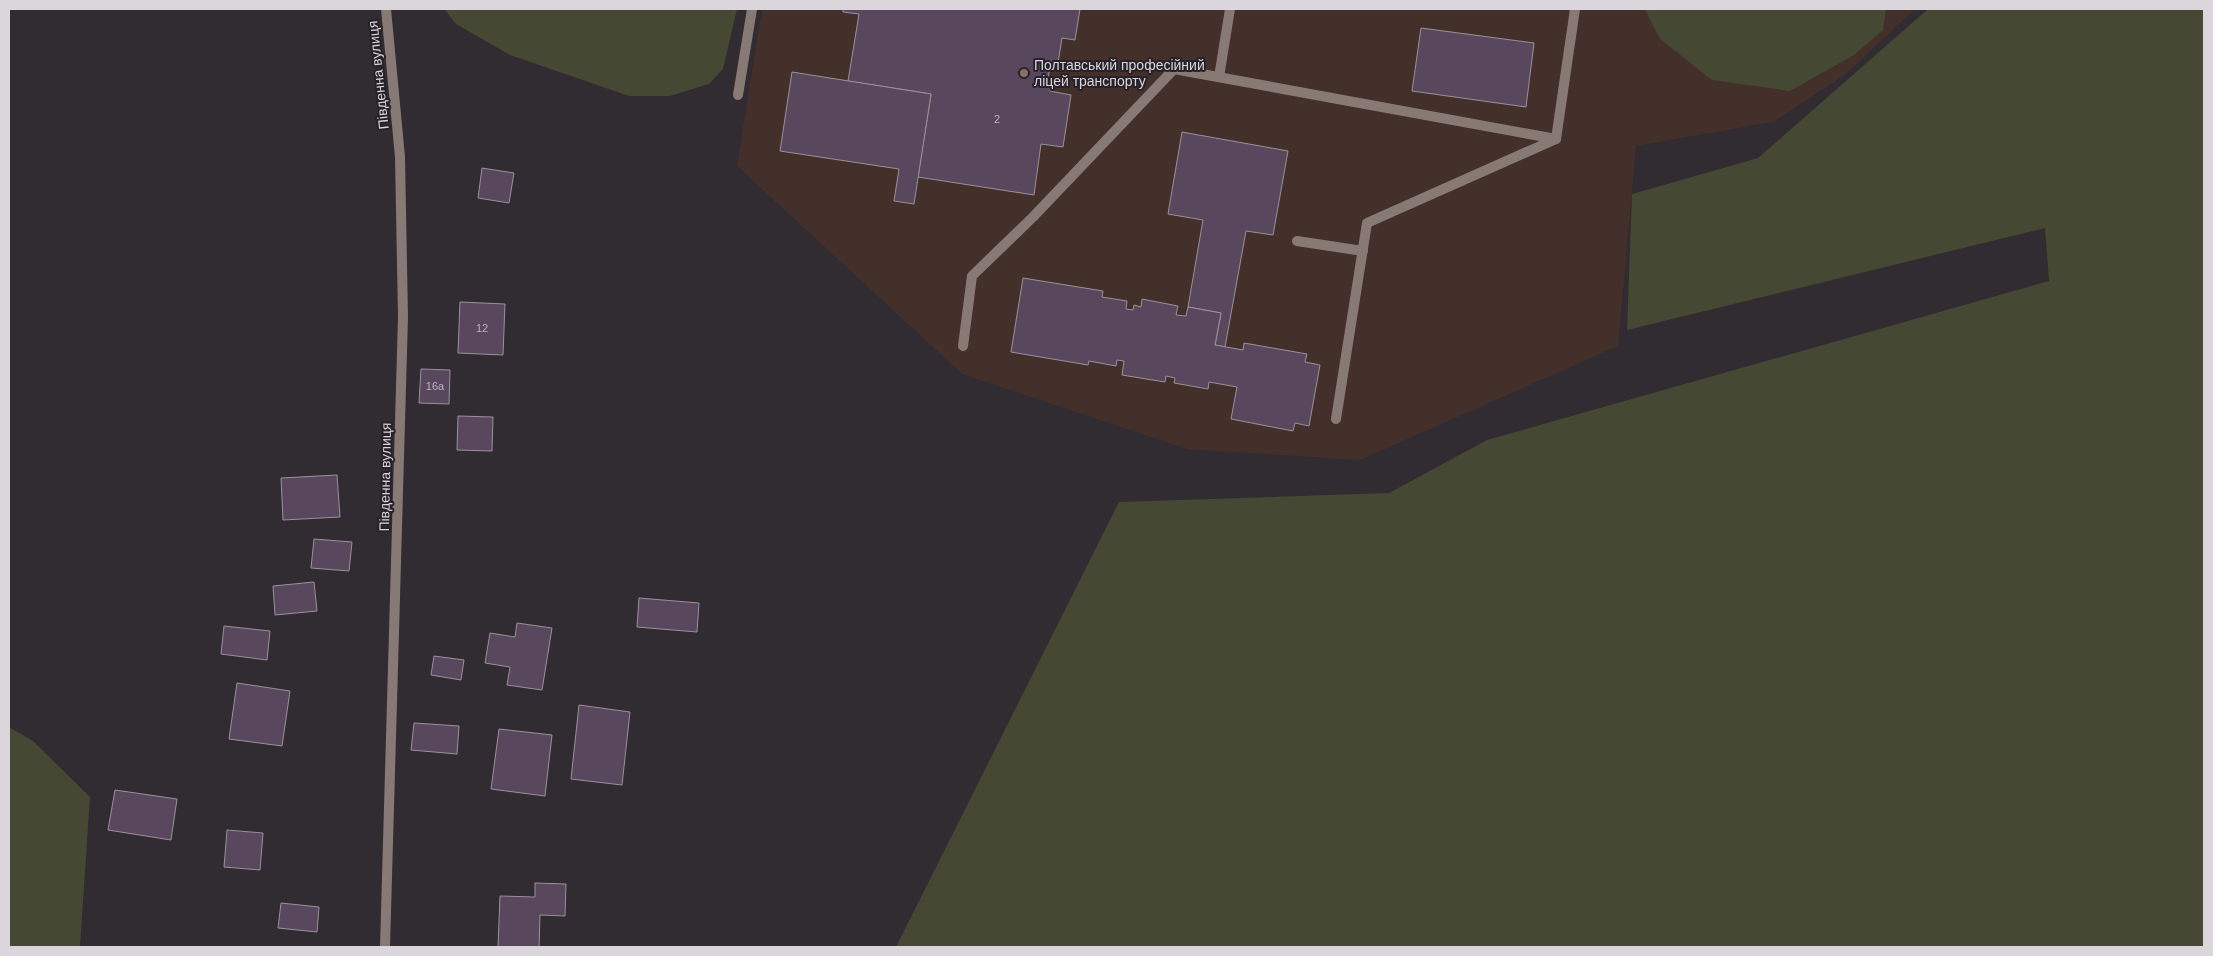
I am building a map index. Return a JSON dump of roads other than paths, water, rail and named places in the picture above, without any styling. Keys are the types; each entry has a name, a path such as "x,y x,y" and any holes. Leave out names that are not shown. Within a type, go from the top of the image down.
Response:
{"street":[{"name":"Південна вулиця","path":"385,947 403,316 400,157 386,9"},
{"path":"738,95 752,9"},
{"path":"1219,77 1230,9"},
{"path":"1556,139 1575,9"},
{"path":"963,346 972,276 1033,217 1174,69 1556,139"},
{"path":"1336,419 1367,223 1556,139"},
{"path":"1297,241 1363,251"}],"place":[{"name":"Полтавський професійний ліцей транспорту","path":"1024,73"}]}
